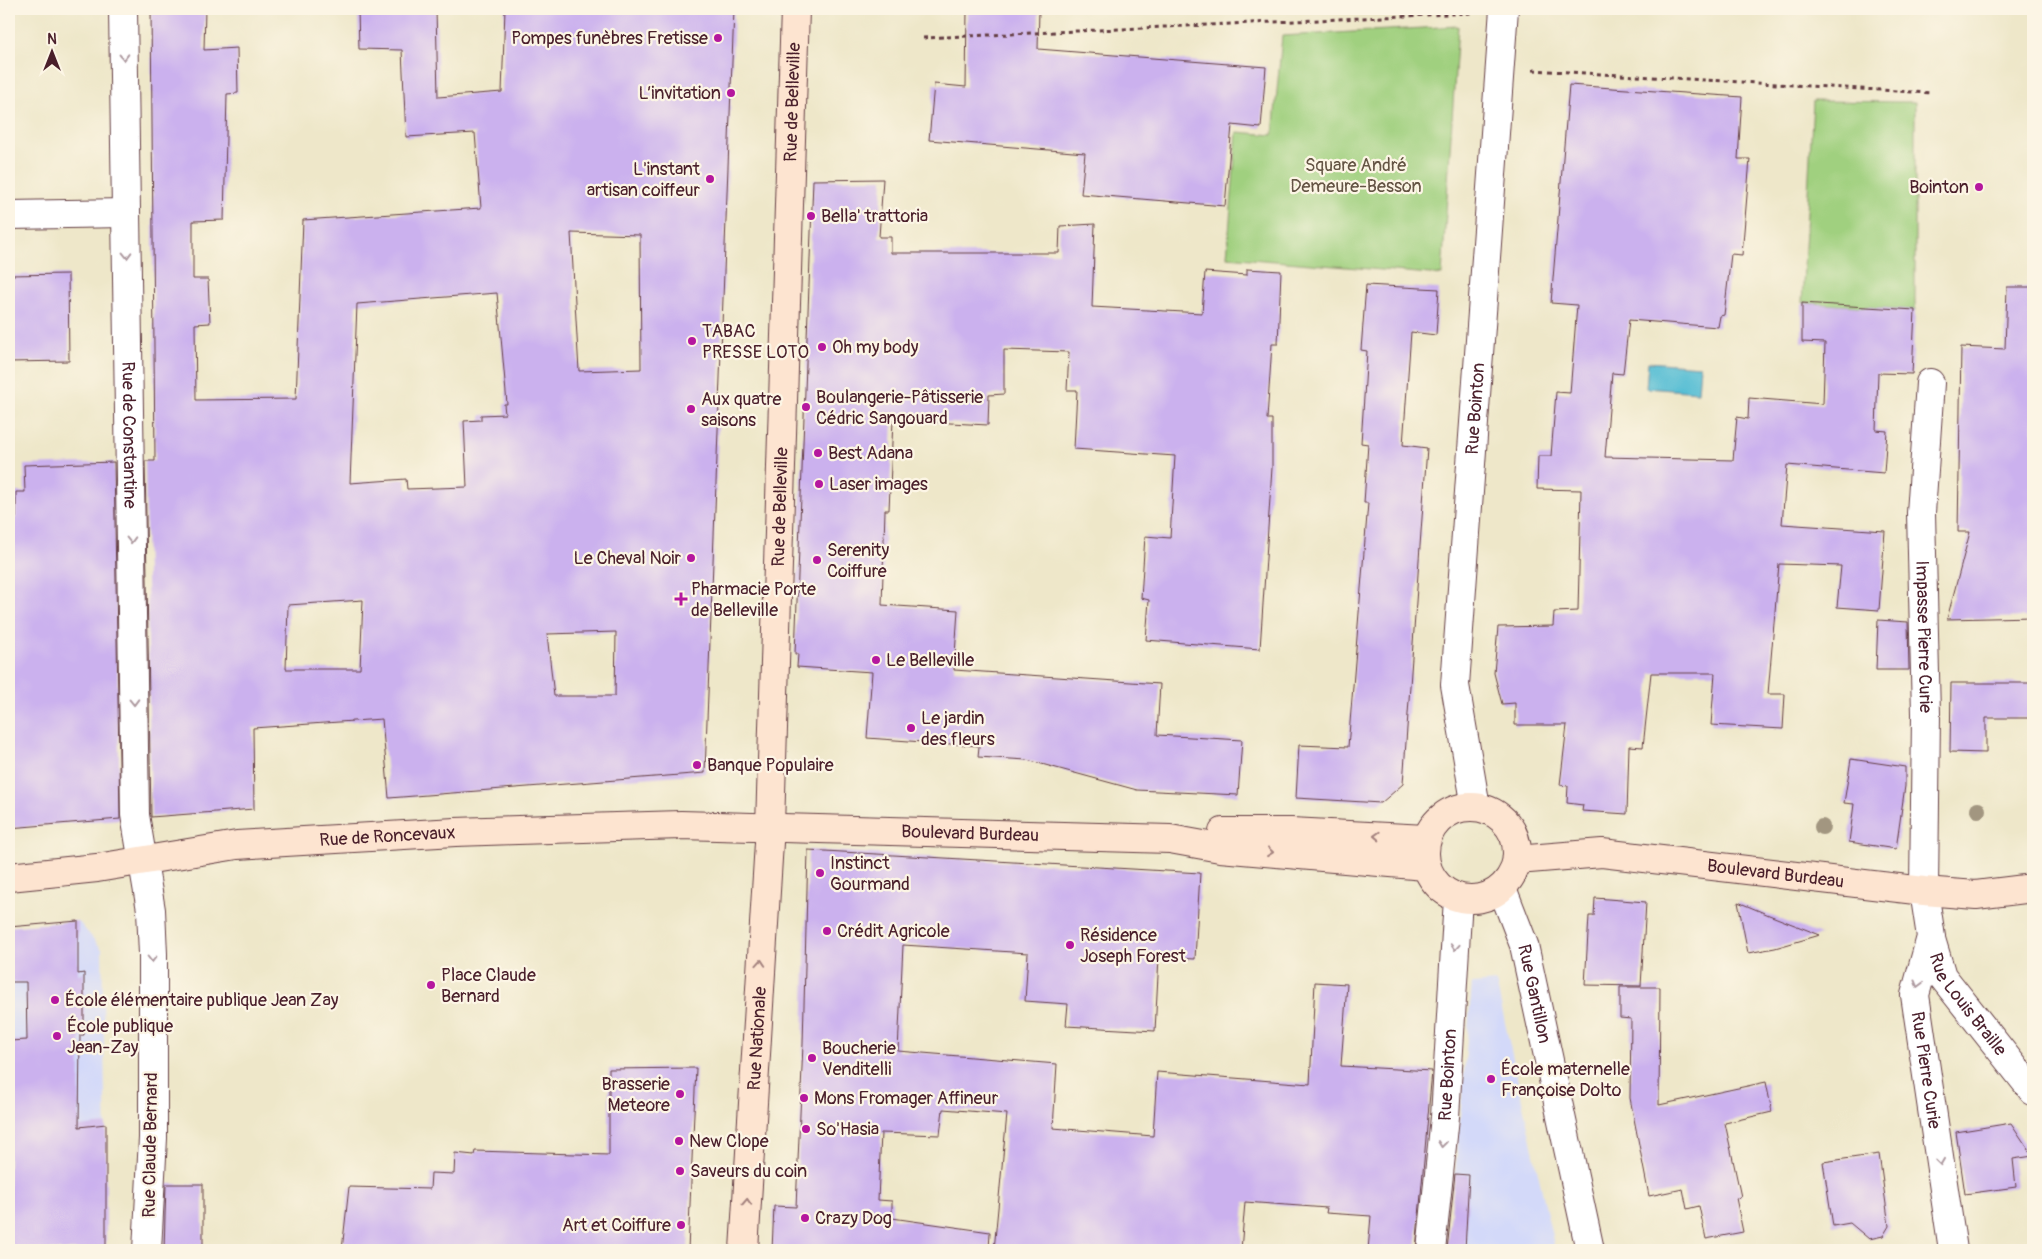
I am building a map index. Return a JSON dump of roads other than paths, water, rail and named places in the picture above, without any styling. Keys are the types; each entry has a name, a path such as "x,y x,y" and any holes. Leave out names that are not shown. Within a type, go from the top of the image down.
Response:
{"main road":[{"name":"Rue de Belleville","path":"770,826 795,9"},
{"path":"1476,806 1490,810 1502,818 1512,830 1517,844 1517,860 1512,875 1502,888 1489,896 1474,900 1458,898 1444,892 1432,880 1426,866 1424,852 1426,839 1433,825 1445,814 1460,808 1476,806"},
{"name":"Rue de Roncevaux","path":"9,878 97,868 237,845 455,832 681,825 770,826"},
{"name":"Boulevard Burdeau","path":"770,826 1170,839 1220,848 1426,866"},
{"name":"Rue Nationale","path":"744,1250 770,826"},
{"name":"Boulevard Burdeau","path":"1170,839 1224,832 1291,832 1426,839"},
{"name":"Boulevard Burdeau","path":"1517,860 1602,853 1976,896 2033,888"}],"street":[{"name":"Rue de Constantine","path":"123,9 135,815 142,860"},
{"name":"Rue Bointon","path":"1476,806 1455,686 1504,10"},
{"path":"9,215 126,213"},
{"name":"Impasse Pierre Curie","path":"1924,891 1926,714 1921,513 1930,383"},
{"name":"Rue Claude Bernard","path":"142,860 151,910 152,954 152,1138 147,1250"},
{"name":"Rue Gantillon","path":"1502,888 1524,945 1590,1250"},
{"name":"Rue Pierre Curie","path":"1924,891 1930,937 1915,995 1953,1250"},
{"name":"Rue Bointon","path":"1431,1250 1445,1118 1458,898"},
{"name":"Rue Louis Braille","path":"1930,937 1942,976 2033,1091"}],"water":[{"path":"1648,362 1700,366 1698,392 1646,388"}],"place":[{"name":"Pompes funèbres Fretisse","path":"718,38"},
{"name":"L’invitation","path":"731,93"},
{"name":"L'instant artisan coiffeur","path":"710,179"},
{"name":"Bointon","path":"1979,187"},
{"name":"Bella' trattoria","path":"811,216"},
{"name":"TABAC PRESSE LOTO","path":"692,341"},
{"name":"Oh my body","path":"822,347"},
{"name":"Boulangerie-Pâtisserie Cédric Sangouard","path":"806,407"},
{"name":"Aux quatre saisons","path":"691,409"},
{"name":"Best Adana","path":"818,453"},
{"name":"Laser images","path":"819,484"},
{"name":"Le Cheval Noir","path":"691,558"},
{"name":"Serenity Coiffure","path":"817,560"},
{"name":"Pharmacie Porte de Belleville","path":"681,599"},
{"name":"Le Belleville","path":"876,660"},
{"name":"Le jardin des fleurs","path":"911,728"},
{"name":"Banque Populaire","path":"697,765"},
{"name":"Instinct Gourmand","path":"820,873"},
{"name":"Crédit Agricole","path":"827,931"},
{"name":"Résidence Joseph Forest","path":"1070,945"},
{"name":"Place Claude Bernard","path":"431,985"},
{"name":"École élémentaire publique Jean Zay","path":"55,1000"},
{"name":"École publique Jean-Zay","path":"57,1036"},
{"name":"Boucherie Venditelli","path":"812,1058"},
{"name":"École maternelle Françoise Dolto","path":"1491,1079"},
{"name":"Brasserie Meteore","path":"680,1094"},
{"name":"Mons Fromager Affineur","path":"804,1098"},
{"name":"So'Hasia","path":"806,1129"},
{"name":"New Clope","path":"679,1141"},
{"name":"Saveurs du coin","path":"680,1171"},
{"name":"Crazy Dog","path":"805,1218"},
{"name":"Art et Coiffure","path":"681,1225"}],"park label":[{"name":"Square André Demeure-Besson","path":"1356,175"}]}
